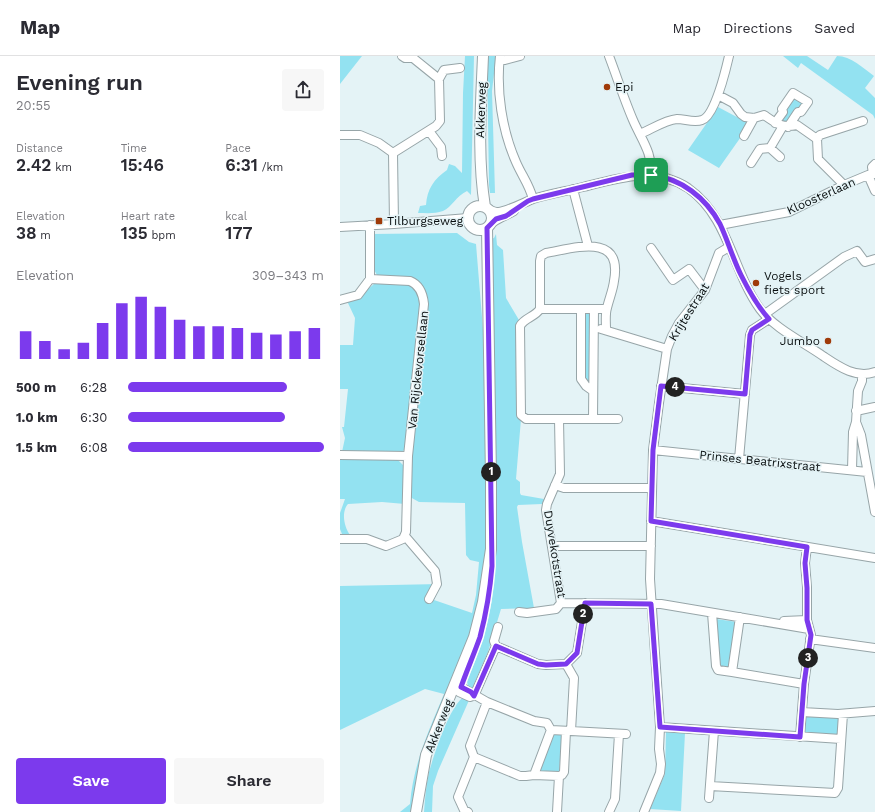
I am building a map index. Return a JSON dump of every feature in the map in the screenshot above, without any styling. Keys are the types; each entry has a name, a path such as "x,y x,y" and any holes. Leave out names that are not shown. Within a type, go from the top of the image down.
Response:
{"main road":[{"name":"Akkerweg","path":"482,56 480,164 483,207"},
{"path":"483,207 492,216 485,227 470,225 468,218 470,211 483,207"},
{"name":"Akkerweg","path":"421,812 432,757 459,690 479,620 491,549 487,278 483,246 485,227"},
{"name":"Akkerweg","path":"416,812 426,755 459,690"}],"street":[{"path":"402,56 405,58 414,57 439,79"},
{"path":"520,56 502,58 499,86 502,114 508,141 517,164 529,185 530,200"},
{"path":"609,56 633,120 649,151 652,166 651,175"},
{"path":"640,134 671,120 702,120 707,117 718,95 729,56"},
{"path":"393,152 429,131 440,121 439,79 444,70 460,68"},
{"path":"718,95 733,103 745,117 754,118 764,115 782,125 797,125 817,139"},
{"path":"744,136 754,118"},
{"path":"844,185 818,159 817,139 820,135 863,121"},
{"path":"770,148 782,125"},
{"path":"429,131 441,147 442,156"},
{"path":"340,135 360,135 379,143 393,152"},
{"path":"751,163 760,149 770,148 780,157"},
{"path":"393,152 394,224"},
{"path":"875,164 872,167 875,191"},
{"path":"483,207 496,212 502,212 530,200 632,175 651,175 676,182 699,197 710,208 720,225 741,276 767,317 827,359 848,370 862,375 875,372"},
{"name":"Kloosterlaan","path":"720,225 789,212 844,185 872,175"},
{"path":"573,189 588,246"},
{"path":"485,227 496,219 506,216 530,200"},
{"path":"340,227 468,218"},
{"path":"340,300 358,296 370,279 370,225"},
{"path":"606,329 606,309 614,280 614,260 610,252 603,248 588,246 546,253 542,256 540,261 540,309 538,312 522,322 520,326 521,415 526,419 618,420"},
{"name":"Krijtestraat","path":"644,812 660,773 661,764 659,749 660,727 651,604 651,488 653,450 661,386 667,349 672,336 679,323 705,290 719,253 729,247"},
{"path":"651,248 673,280 689,269 705,290"},
{"path":"739,459 750,335 752,330 844,256 857,251 865,262 875,259"},
{"name":"Van Rijckevorsellaan","path":"370,279 415,283 420,288 423,295 424,304 408,456 405,536"},
{"path":"540,309 606,309"},
{"path":"581,309 581,379 586,386 593,391"},
{"path":"593,419 594,309"},
{"path":"594,328 606,329 667,349"},
{"path":"852,470 853,432 856,422 858,391 862,381 862,375"},
{"path":"661,386 745,394"},
{"path":"856,411 875,407"},
{"name":"Duyvekotstraat","path":"559,419 560,474 547,504 546,510 561,603 661,604 767,622"},
{"path":"856,422 861,435 875,512"},
{"name":"Prinses Beatrixstraat","path":"653,450 867,472"},
{"path":"340,455 408,456"},
{"path":"556,485 564,488 651,488"},
{"path":"651,521 875,558"},
{"path":"340,539 367,539 386,546 403,539 405,536 435,571 437,584 429,599"},
{"path":"552,546 651,546"},
{"path":"800,737 804,684 810,639 807,620 808,595 805,563 807,547"},
{"path":"519,612 527,613 556,609 561,603"},
{"path":"496,646 538,664 566,664 577,653 585,603"},
{"path":"712,613 716,666 718,670 804,684"},
{"path":"732,672 740,617"},
{"path":"767,622 807,620"},
{"path":"767,622 809,629"},
{"path":"474,696 496,646 494,641 498,627"},
{"path":"810,639 875,648"},
{"path":"474,757 520,776 534,774 562,775 564,772 574,678 566,664"},
{"path":"459,690 471,692 474,696 487,702 534,721 548,723 551,730 534,774"},
{"path":"468,812 464,810 458,797 474,757 470,746 487,702"},
{"path":"802,712 843,714 875,711"},
{"path":"710,786 835,793 838,788 843,714"},
{"path":"660,727 841,739"},
{"path":"551,730 622,734 615,798 609,812"},
{"path":"709,798 714,731"},
{"path":"557,812 559,776"}],"shaded area":[{"path":"340,56 362,56 340,84"},
{"path":"465,56 474,56 471,195 467,191 463,193 443,211 434,213 418,213 420,206 426,205 428,194 432,185 438,177 447,170 449,164 455,166 462,173"},
{"path":"487,56 496,56 492,91 495,193 490,193 489,185"},
{"path":"783,56 807,56 828,70 837,56 847,58 857,63 874,76 865,88 875,98 875,119 873,115 801,63 798,68"},
{"path":"793,95 805,103 787,125 778,122"},
{"path":"718,107 750,124 719,168 688,150"},
{"path":"457,233 469,242 476,244 485,354 489,520 481,609 441,714 414,812 400,812 410,804 414,775 418,762 427,734 444,694 425,689 340,730 340,586 441,584 434,600 472,613 476,595 479,562 470,560 466,555 465,503 419,502 410,497 410,473 424,288 377,275 373,268 371,234"},
{"path":"496,234 497,245 503,250 506,298 519,320 517,323 521,419 516,479 520,482 521,495 544,499 542,504 518,505 517,507 534,608 501,609 488,652 472,689 468,687 467,681 479,651 486,627 492,598 495,565 496,532 488,240 494,238"},
{"path":"374,284 407,284 415,288 421,299 404,450 400,453 342,452 345,438 342,427 344,427 348,389 340,389 340,345 353,345 355,318 347,301 360,296"},
{"path":"584,312 588,312 591,317 589,384 584,381"},
{"path":"340,457 397,459 403,465 404,470 405,504 382,502 348,504 344,515 344,520 350,535 342,534 340,529 340,513 345,499 340,499"},
{"path":"716,619 737,622 731,663 728,668 722,667 720,664 717,645"},
{"path":"462,698 470,698 438,771 433,786 432,812 424,812 429,772 442,732 452,712"},
{"path":"809,716 839,718 838,736 805,735 805,718"},
{"path":"550,732 562,734 559,774 534,773"},
{"path":"666,732 685,733 681,811 650,809 665,774"}],"place":[{"name":"Epi","path":"607,87"},
{"name":"Tilburgseweg","path":"379,221"},
{"name":"Vogels fiets sport","path":"756,283"},
{"name":"Jumbo","path":"828,341"}],"route":[{"path":"632,175 651,175 669,179 687,188 710,208 720,225 741,276 760,309 769,319 752,330 750,335 745,394 661,386 653,450 651,521 807,547 805,563 808,602 807,620 811,635 804,684 800,737 660,727 651,604 585,603 577,653 566,664 538,664 496,646 474,696 471,692 461,687 475,652 484,621 488,603 492,566 487,228 496,219 506,216 533,199 632,175"}]}
